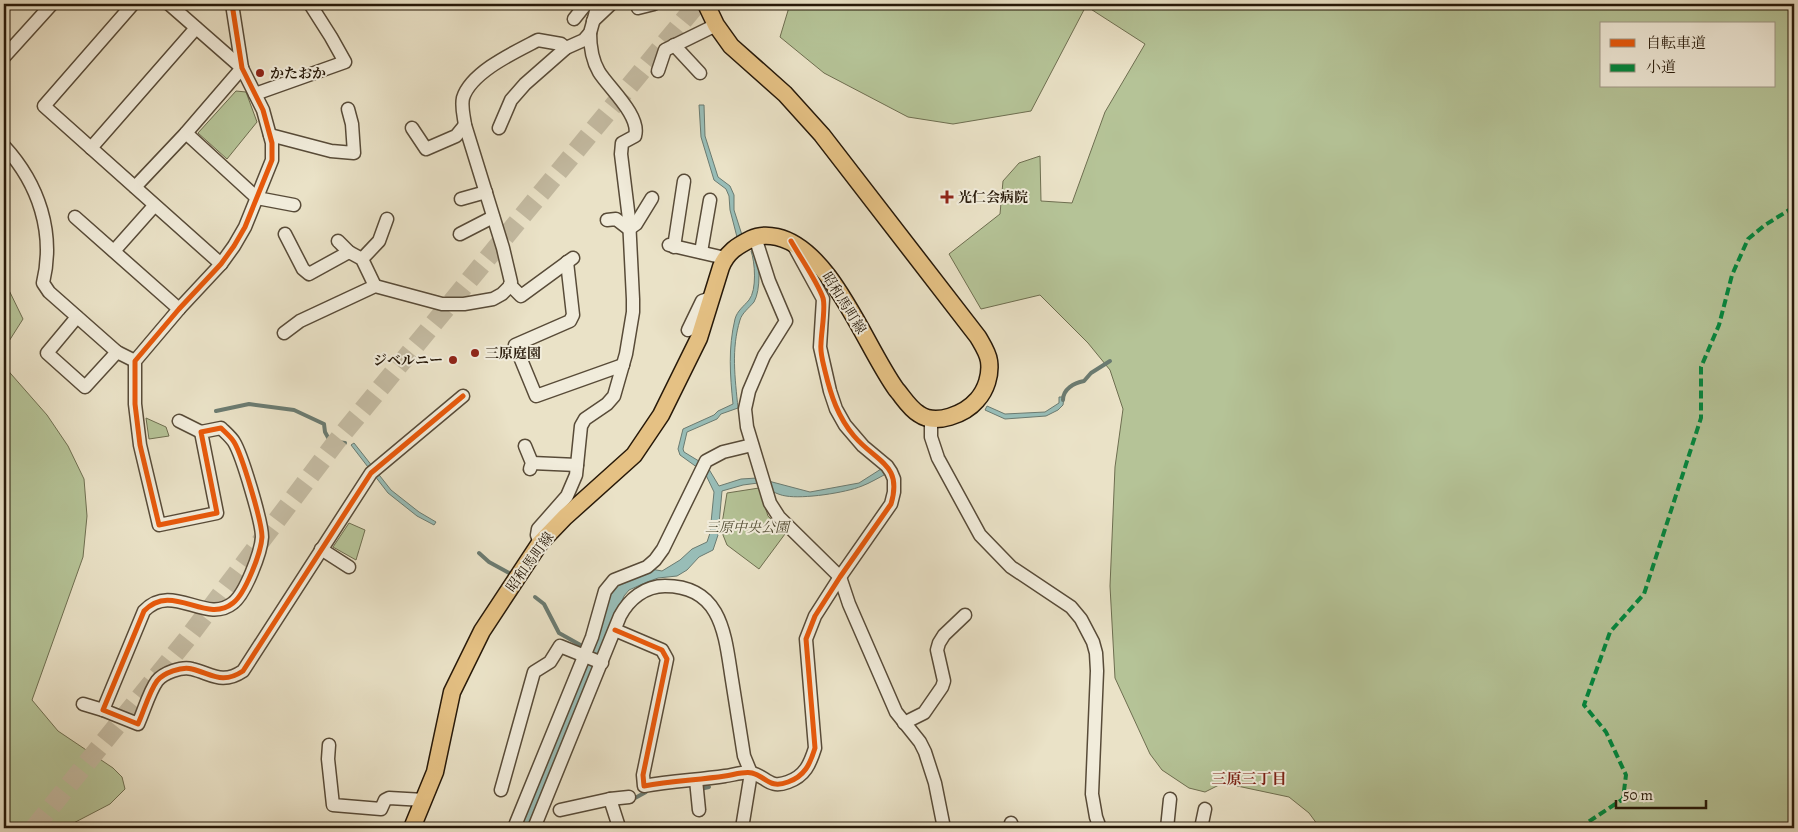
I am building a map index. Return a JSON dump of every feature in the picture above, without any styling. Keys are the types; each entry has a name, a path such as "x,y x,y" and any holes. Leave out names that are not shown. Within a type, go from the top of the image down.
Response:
{"main road":[{"path":"706,4 716,25 731,46 786,94 822,135 978,337 989,361 989,376 985,388 977,401 967,408 944,418 931,420"},
{"name":"昭和馬町線","path":"755,237 772,235 791,242 819,264 829,276 890,380 908,404 919,414 931,420"},
{"path":"725,258 733,249 755,237"},
{"name":"昭和馬町線","path":"412,828 435,772 452,692 482,631 540,543 565,517 634,455 661,415 699,338 725,258"}],"street":[{"path":"4,57 52,4"},
{"path":"133,4 44,106 221,264"},
{"path":"169,4 242,68"},
{"path":"200,432 217,513 159,525 140,445 135,404 136,361 179,309 221,264 234,246 258,198 272,160 272,143 263,110 242,68 232,4"},
{"path":"255,94 345,62 310,4"},
{"path":"574,19 586,4"},
{"path":"540,543 537,535 538,529 567,496 576,476 579,438 583,422 590,414 607,404 614,396 623,365 634,312 629,229 620,154 622,143 635,136 636,128 632,117 599,71 593,58 592,27 598,4"},
{"path":"499,128 512,100 525,84 566,48 584,40 610,4"},
{"path":"638,8 654,4"},
{"path":"658,71 665,50 716,25"},
{"path":"91,148 196,28"},
{"path":"284,333 300,321 375,286 442,304 464,304 493,299 502,294 511,282 503,248 465,125 462,107 463,99 474,81 486,71 538,40 547,40 561,44 566,48"},
{"path":"674,45 700,73"},
{"path":"135,187 186,133 242,68"},
{"path":"270,134 330,151 354,153 352,124 348,109"},
{"path":"412,128 426,149 456,136 465,125"},
{"path":"186,133 258,198 294,205"},
{"path":"4,146 25,174 40,206 45,224 47,244 46,268 42,283 49,292 117,352 136,361"},
{"path":"684,181 672,246 725,258"},
{"path":"461,199 486,192"},
{"path":"629,229 636,224 652,198"},
{"path":"700,252 710,200"},
{"path":"114,251 154,206"},
{"path":"75,217 179,309"},
{"path":"460,234 493,217"},
{"path":"362,260 379,241 387,219"},
{"path":"607,220 616,219 629,229"},
{"path":"285,234 302,270 309,274 349,252"},
{"path":"755,237 769,281 786,321 764,356 749,391 745,409 747,427 770,503 780,517 840,577 849,604 888,696 896,712 920,742 925,752 935,783 944,828"},
{"path":"338,241 349,252 362,260 375,286"},
{"path":"534,828 615,630 629,602 641,592 654,587 682,587 694,592 712,607 724,630 744,756 752,773 777,785 792,781 802,774 810,764 814,748 806,639 815,616 891,504 894,492 894,479 887,466 863,446 845,425 836,409 820,347 824,300 791,242"},
{"path":"510,284 521,296 570,260 573,315 570,322 515,346 536,396 623,365"},
{"path":"688,330 702,301 711,298"},
{"path":"77,317 47,352 85,387 117,352"},
{"path":"83,704 104,710 138,724 158,680 169,672 190,668 211,676 227,678 243,671 371,472 463,396"},
{"path":"931,420 931,437 938,458 980,535 1011,566 1071,607 1082,619 1093,642 1096,653 1096,671 1092,794 1100,828"},
{"path":"104,710 144,611 161,601 167,600 179,601 218,611 224,609 240,597 248,582 262,539 260,523 244,465 234,442 221,428 200,432 179,421"},
{"path":"514,828 592,638 605,591 614,580 647,567 655,560 706,461 723,452 752,444"},
{"path":"525,446 531,466 577,465"},
{"path":"321,549 350,567"},
{"path":"904,723 924,713 942,687 944,680 937,650 944,635 965,615"},
{"path":"615,630 662,650 667,659 643,774 644,786 672,781 752,773"},
{"path":"501,790 534,672 550,662 560,646 602,663"},
{"path":"329,745 328,759 333,805 381,809 385,800 389,798 424,800"},
{"path":"742,828 752,773"},
{"path":"696,780 699,810"},
{"path":"560,810 628,797"},
{"path":"610,799 619,827"},
{"path":"1167,828 1170,799"},
{"path":"525,802 542,809"},
{"path":"1201,828 1205,809"}],"green space":[{"path":"790,4 1794,4 1794,828 1320,828 1309,813 1289,797 1223,783 1205,792 1189,788 1162,770 1150,754 1115,678 1110,586 1115,467 1123,409 1110,370 1088,343 1040,295 981,309 949,254 1000,214 1003,181 1019,163 1040,156 1041,201 1072,203 1105,112 1145,44 1086,6 1031,111 953,124 908,117 824,73 780,37"},
{"path":"236,91 246,92 257,122 227,159 198,133"},
{"path":"4,280 23,319 4,349"},
{"path":"4,366 47,415 68,446 84,479 87,516 83,557 32,700 58,731 113,768 122,777 125,789 110,804 64,828 4,828"},
{"path":"146,418 166,427 169,436 149,439"},
{"name":"三原中央公園","path":"759,488 768,516 785,534 759,569 727,545 721,530 727,493"},
{"path":"349,523 365,530 356,560 333,547"}],"water":[{"path":"699,105 704,105 705,136 718,177 730,186 734,195 734,210 742,235 737,237 730,210 729,196 726,189 714,180 701,137"},
{"path":"755,249 759,268 758,290 754,302 741,317 735,342 734,364 738,408 721,414 717,419 687,432 684,452 707,466 719,486 741,479 757,478 810,492 859,483 881,469 886,474 855,489 813,496 793,497 783,495 758,483 722,491 718,535 713,550 699,557 687,570 677,576 658,578 647,582 629,590 624,596 527,828 517,828 612,587 651,569 662,571 680,560 692,549 707,542 710,533 714,492 705,473 680,455 678,449 683,429 733,404 730,362 731,340 736,316 752,295 754,262 751,251"},
{"path":"1059,397 1064,397 1063,405 1046,416 1005,419 985,410 987,406 1005,414 1045,412 1059,403"},
{"path":"354,443 391,490 419,512 436,522 434,525 417,516 388,493 351,445"}],"waterway":[{"path":"1063,400 1063,396 1070,387 1084,381 1091,373 1110,361"},
{"path":"216,411 249,404 294,410 324,424 325,432 330,441 345,443"},
{"path":"479,553 489,562 511,574"},
{"path":"535,597 544,604 559,633 584,647"},
{"path":"700,789 709,787"},
{"path":"635,798 646,792"}],"tunnel":[{"path":"34,828 187,639 336,442 697,4"}],"marked path":[{"path":"1579,828 1623,799 1626,775 1606,732 1584,705 1610,632 1644,594 1701,418 1701,367 1719,325 1732,275 1748,239 1765,225 1794,207"}],"cycle path":[{"path":"232,4 242,68 263,110 272,143 272,160 245,227 234,246 221,264 179,309 135,361 135,404 140,445 159,525 217,513 201,432 221,428 234,442 242,460 259,518 262,537 261,544 256,563 247,582 233,603 223,608 212,609 166,600 155,603 144,611 103,710 138,724 154,685 168,673 188,668 223,678 243,671 371,473 463,396"},
{"path":"615,630 662,650 667,659 643,775 644,786 746,772 757,775 772,783 782,784 799,776 806,769 815,748 806,639 815,616 891,504 894,491 890,472 854,436 836,406 821,354 823,298 791,241"}],"place":[{"name":"かたおか","path":"260,73"},
{"name":"光仁会病院","path":"947,197"},
{"name":"三原庭園","path":"475,353"},
{"name":"ジベルニー","path":"453,360"}],"district":[{"name":"三原三丁目","path":"1249,779"}]}
